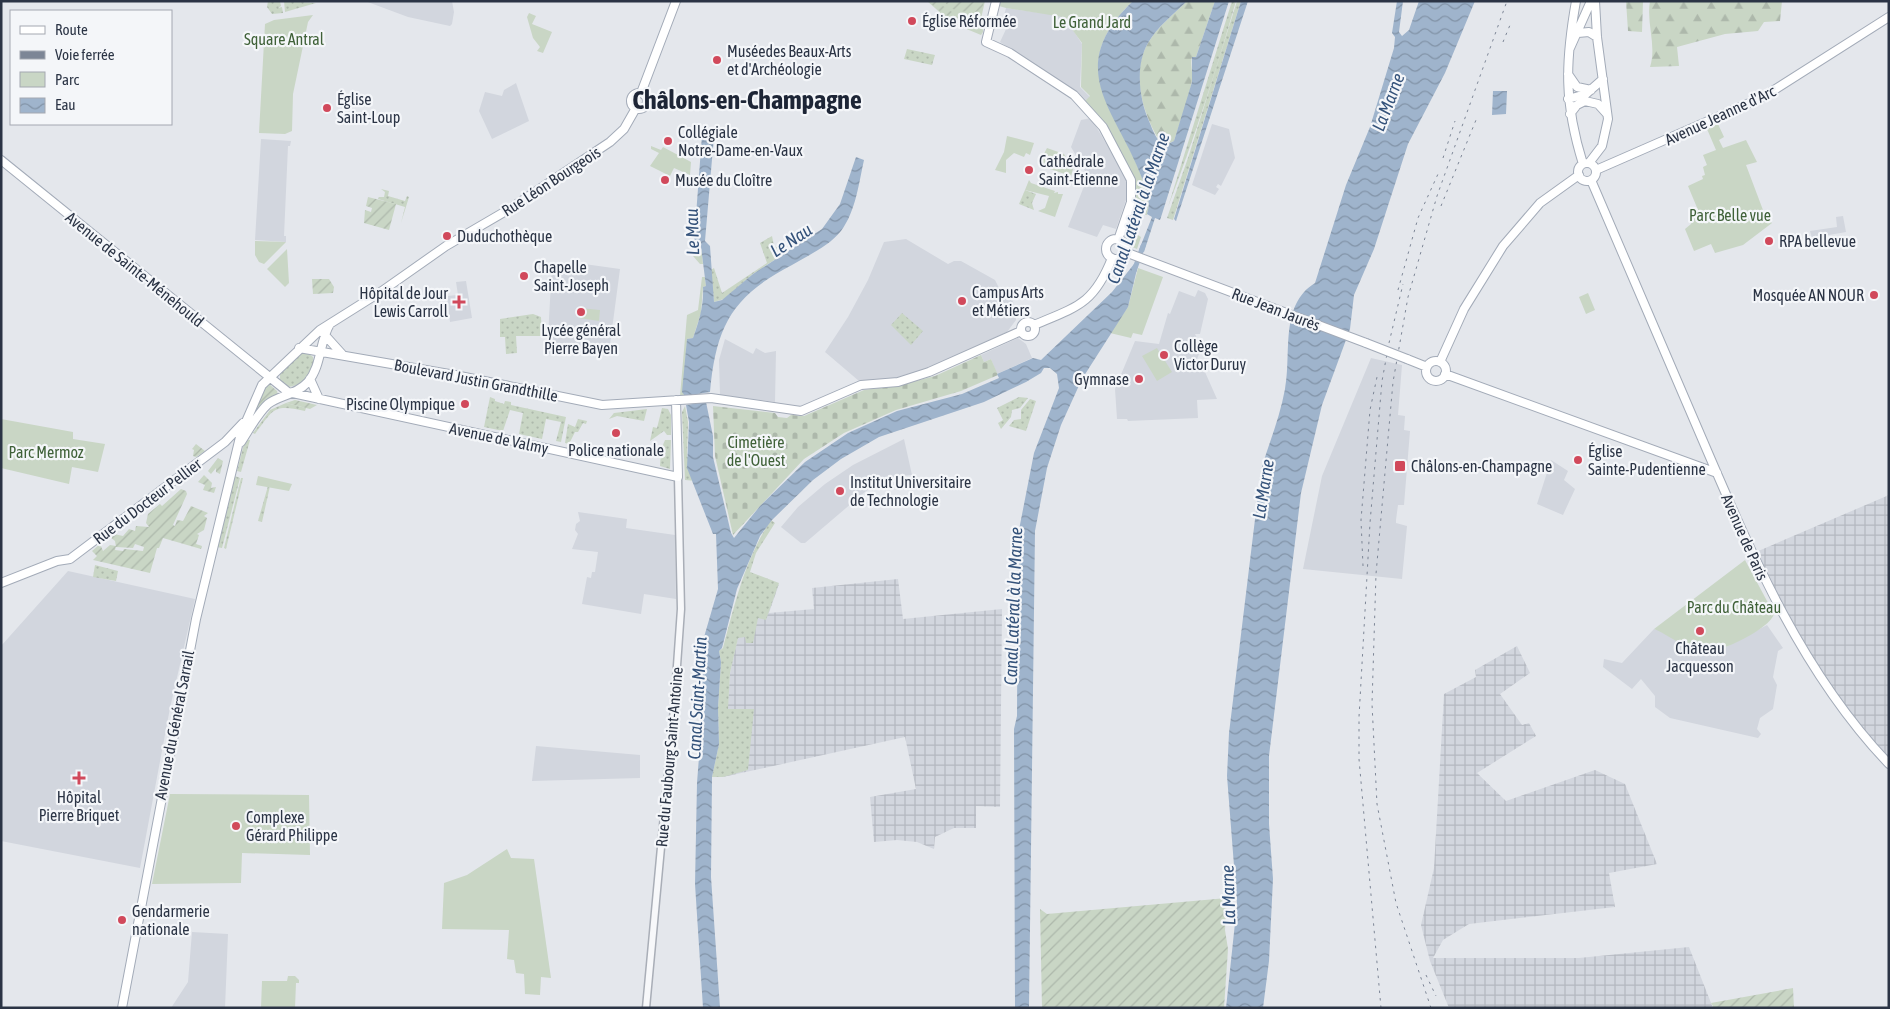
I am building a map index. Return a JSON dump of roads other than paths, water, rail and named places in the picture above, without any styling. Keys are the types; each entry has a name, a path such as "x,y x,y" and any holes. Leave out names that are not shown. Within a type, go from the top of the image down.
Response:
{"main road":[{"name":"Rue Léon Bourgeois","path":"244,422 262,385 268,378 300,348 322,333 330,324 446,246 511,208 603,147 624,129 636,108 641,108 646,104 646,96 641,93 676,1"},
{"path":"996,1 986,42 1010,53 1067,90 1082,103 1100,123 1131,180 1131,202 1118,240"},
{"path":"1576,1 1568,52 1568,99 1570,114 1586,164 1596,170 1595,176 1591,180 1583,180 1579,175 1579,169 1586,164 1602,146 1606,137 1607,114 1597,37 1595,1"},
{"path":"1568,52 1591,1"},
{"path":"1586,15 1596,16"},
{"name":"Avenue Jeanne d'Arc","path":"1596,170 1763,97 1889,17"},
{"path":"1578,33 1586,31 1597,37"},
{"path":"1567,73 1577,87 1591,90"},
{"path":"1568,99 1581,96 1603,79"},
{"path":"1570,114 1577,105 1586,101 1598,104 1607,114"},
{"name":"Avenue de Sainte-Ménehould","path":"1,160 268,378 283,390 292,394"},
{"path":"1440,362 1464,309 1503,246 1540,203 1579,175"},
{"name":"Avenue de Paris","path":"1591,180 1758,568 1793,632 1844,708 1889,764"},
{"path":"1118,240 1125,245 1127,253 1118,259 1112,258 1108,254 1107,245 1111,241 1118,240"},
{"name":"Rue Jean Jaurès","path":"1127,253 1427,366"},
{"name":"Boulevard Justin Grandthille","path":"323,354 342,354 609,406 711,398 800,411 861,385 898,382 929,372 1021,331 1026,336 1031,336 1034,333 1034,326 1078,306 1092,295 1102,281 1112,258"},
{"path":"242,434 267,406 292,394 310,379 323,354 322,333"},
{"path":"322,333 342,354"},
{"path":"300,348 323,354"},
{"path":"1434,362 1440,362 1444,366 1445,374 1438,380 1431,380 1426,373 1427,366 1434,362"},
{"path":"1445,374 1717,473"},
{"path":"310,379 319,399"},
{"name":"Avenue de Valmy","path":"292,394 678,477"},
{"path":"678,400 678,477"},
{"path":"242,434 244,422"},
{"name":"Rue du Docteur Pellier","path":"1,583 57,561 70,559 225,442 244,422"},
{"name":"Rue du Docteur Pellier","path":"225,442 242,434"},
{"name":"Avenue du Général Sarrail","path":"122,1008 180,692 208,566 242,434"}],"street":[{"name":"Rue du Faubourg Saint-Antoine","path":"646,1008 674,708 681,609 678,477"}],"water":[{"path":"1133,1 1187,1 1152,37 1141,61 1140,82 1143,103 1155,135 1166,145 1174,141 1192,82 1192,57 1196,57 1215,1 1229,1 1160,220 1155,218 1144,252 1139,250 1152,217 1147,214 1149,201 1143,181 1102,91 1098,70 1101,48 1112,26"},
{"path":"1241,1 1248,1 1176,221 1174,219"},
{"name":"La Marne","path":"1397,1 1403,1 1399,32 1402,36 1409,30 1419,1 1475,1 1445,73 1408,144 1374,249 1354,295 1350,329 1322,405 1301,493 1269,756 1269,824 1273,879 1269,961 1263,1008 1226,1008 1237,904 1227,776 1229,733 1261,470 1283,399 1292,317 1296,304 1304,292 1315,283 1346,185 1370,127 1394,48 1395,37 1392,33"},
{"path":"1493,91 1507,91 1506,114 1492,115"},
{"path":"702,135 714,136 705,241 710,246 714,302 722,300 753,274 822,229 840,204 856,157 864,160 854,206 841,231 818,250 771,277 741,301 723,331 717,349 710,392 685,396 682,392 687,339 693,338 701,313 703,287 706,286 701,247 694,242"},
{"path":"1134,264 1138,265 1128,307 1082,379 1061,425 1047,468 1035,531 1029,1008 1015,1008 1014,729 1017,716 1018,535 1034,453 1059,388 1057,374 1050,368 1044,368 1041,373 1026,382 984,402 879,437 841,459 813,480 772,520 760,536 737,589 722,648 719,651 721,662 718,707 719,744 712,777 711,877 720,1008 703,1008 695,884 697,783 701,731 699,686 702,644 718,589 716,534 713,534 687,468 689,422 686,405 706,402 713,436 713,457 731,533 734,538 760,506 805,462 848,433 897,411 962,394 999,378 997,374 1033,358 1041,360 1112,292"}],"waterway":[{"name":"Canal Latéral à la Marne","path":"1134,271 1143,246"}],"railway":[{"path":"1431,1008 1396,903 1377,804 1372,704 1376,574 1393,382 1408,297 1437,196 1507,1"},
{"path":"1503,42 1510,25"},
{"path":"1441,206 1476,120"},
{"path":"1443,158 1455,121"},
{"path":"1398,290 1418,218 1438,174"},
{"path":"1381,1008 1359,759 1359,717 1370,523 1382,381 1403,284"},
{"path":"1363,566 1361,520 1370,410 1377,377"},
{"path":"1426,975 1436,996"}],"place":[{"name":"Église Réformée","path":"912,21"},
{"name":"Muséedes Beaux-Arts et d'Archéologie","path":"717,60"},
{"name":"Église Saint-Loup","path":"327,108"},
{"name":"Collégiale Notre-Dame-en-Vaux","path":"668,141"},
{"name":"Cathédrale Saint-Étienne","path":"1029,170"},
{"name":"Musée du Cloître","path":"665,180"},
{"name":"Duduchothèque","path":"447,236"},
{"name":"RPA bellevue","path":"1769,241"},
{"name":"Chapelle Saint-Joseph","path":"524,276"},
{"name":"Mosquée AN NOUR","path":"1874,295"},
{"name":"Campus Arts et Métiers","path":"962,301"},
{"name":"Hôpital de Jour Lewis Carroll","path":"459,302"},
{"name":"Lycée général Pierre Bayen","path":"581,312"},
{"name":"Collège Victor Duruy","path":"1164,355"},
{"name":"Gymnase","path":"1139,379"},
{"name":"Piscine Olympique","path":"465,404"},
{"name":"Police nationale","path":"616,433"},
{"name":"Église Sainte-Pudentienne","path":"1578,460"},
{"name":"Châlons-en-Champagne","path":"1400,466"},
{"name":"Institut Universitaire de Technologie","path":"840,491"},
{"name":"Château Jacquesson","path":"1700,631"},
{"name":"Hôpital Pierre Briquet","path":"79,778"},
{"name":"Complexe Gérard Philippe","path":"236,826"},
{"name":"Gendarmerie nationale","path":"122,920"}],"district":[{"name":"Châlons-en-Champagne","path":"747,100"}],"park label":[{"name":"Le Grand Jard","path":"1092,22"},
{"name":"Square Antral","path":"284,39"},
{"name":"Parc Belle vue","path":"1730,215"},
{"name":"Cimetière de l'Ouest","path":"756,451"},
{"name":"Parc Mermoz","path":"46,452"},
{"name":"Parc du Château","path":"1734,607"}],"water label":[{"name":"Le Mau","path":"692,232"},
{"name":"Le Nau","path":"791,240"},
{"name":"Canal Saint-Martin","path":"697,698"}]}
